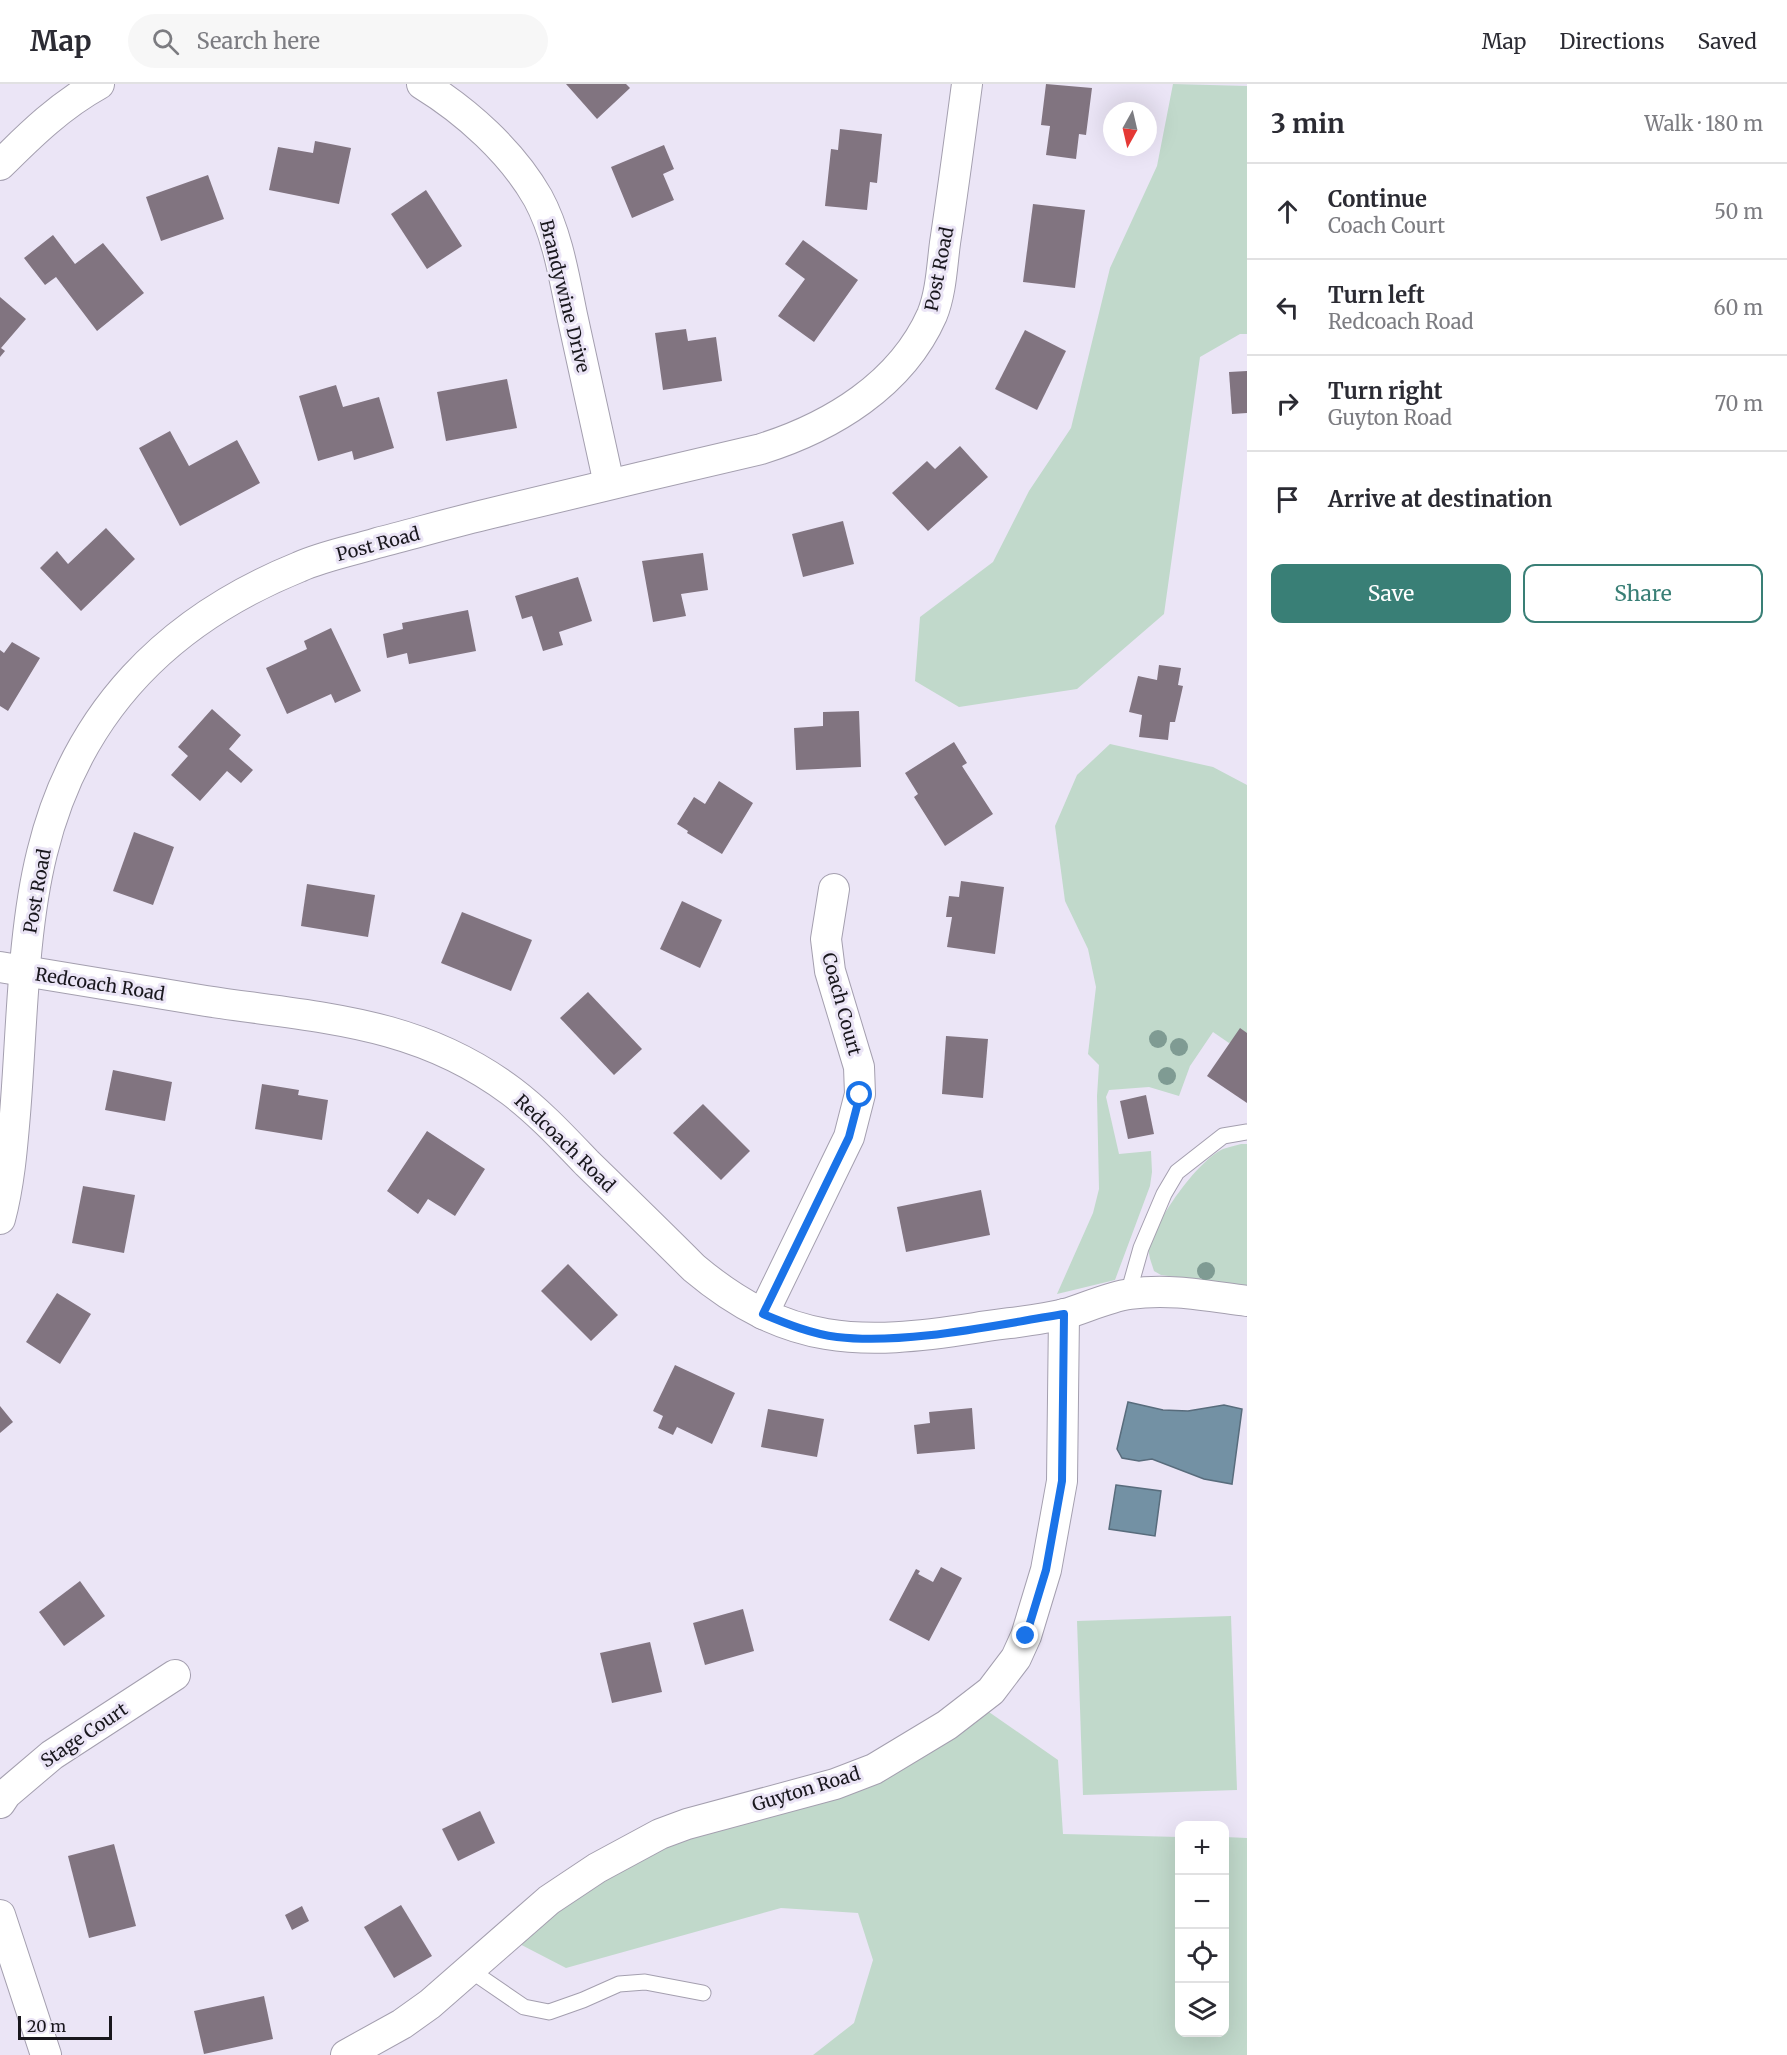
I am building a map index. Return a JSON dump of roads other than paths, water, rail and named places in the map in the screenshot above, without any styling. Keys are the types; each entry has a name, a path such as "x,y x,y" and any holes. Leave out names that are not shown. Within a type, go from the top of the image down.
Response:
{"street":[{"path":"0,165 39,125 99,84"},
{"name":"Brandywine Drive","path":"422,84 469,117 488,135 538,198 551,228 563,275 609,484"},
{"name":"Post Road","path":"0,1220 11,1162 13,969 31,908 42,852 52,819 84,743 130,681 182,632 215,608 301,566 462,520 761,449 792,439 822,425 860,402 903,362 921,337 933,312 967,84"},
{"name":"Coach Court","path":"763,1314 849,1137 860,1095 859,1067 830,971 827,950 826,939 834,889"},
{"name":"Redcoach Road","path":"13,969 207,1001 349,1021 411,1037 436,1048 484,1073 511,1091 541,1117 694,1268 718,1288 763,1314 810,1331 837,1337 862,1338 942,1333 1064,1314"},
{"path":"1064,1314 1128,1294 1161,1291 1247,1301"},
{"name":"Guyton Road","path":"346,2055 402,2024 430,2004 549,1900 573,1882 625,1852 660,1834 687,1824 835,1784 874,1769 947,1725 991,1690 1016,1658 1026,1636 1046,1570 1062,1481 1064,1314"},
{"name":"Stage Court","path":"0,1803 6,1794 52,1755 175,1675"},
{"path":"0,1915 46,2055"}],"lane":[{"path":"1128,1294 1141,1248 1164,1194 1177,1172 1223,1137 1247,1132"},
{"path":"470,1970 524,2007 549,2012 619,1984 645,1982 703,1993"}],"water":[{"path":"1128,1402 1163,1410 1188,1411 1224,1405 1242,1409 1232,1484 1204,1479 1152,1459 1139,1461 1122,1458 1117,1449"},
{"path":"1116,1485 1161,1491 1155,1536 1109,1529"}]}
